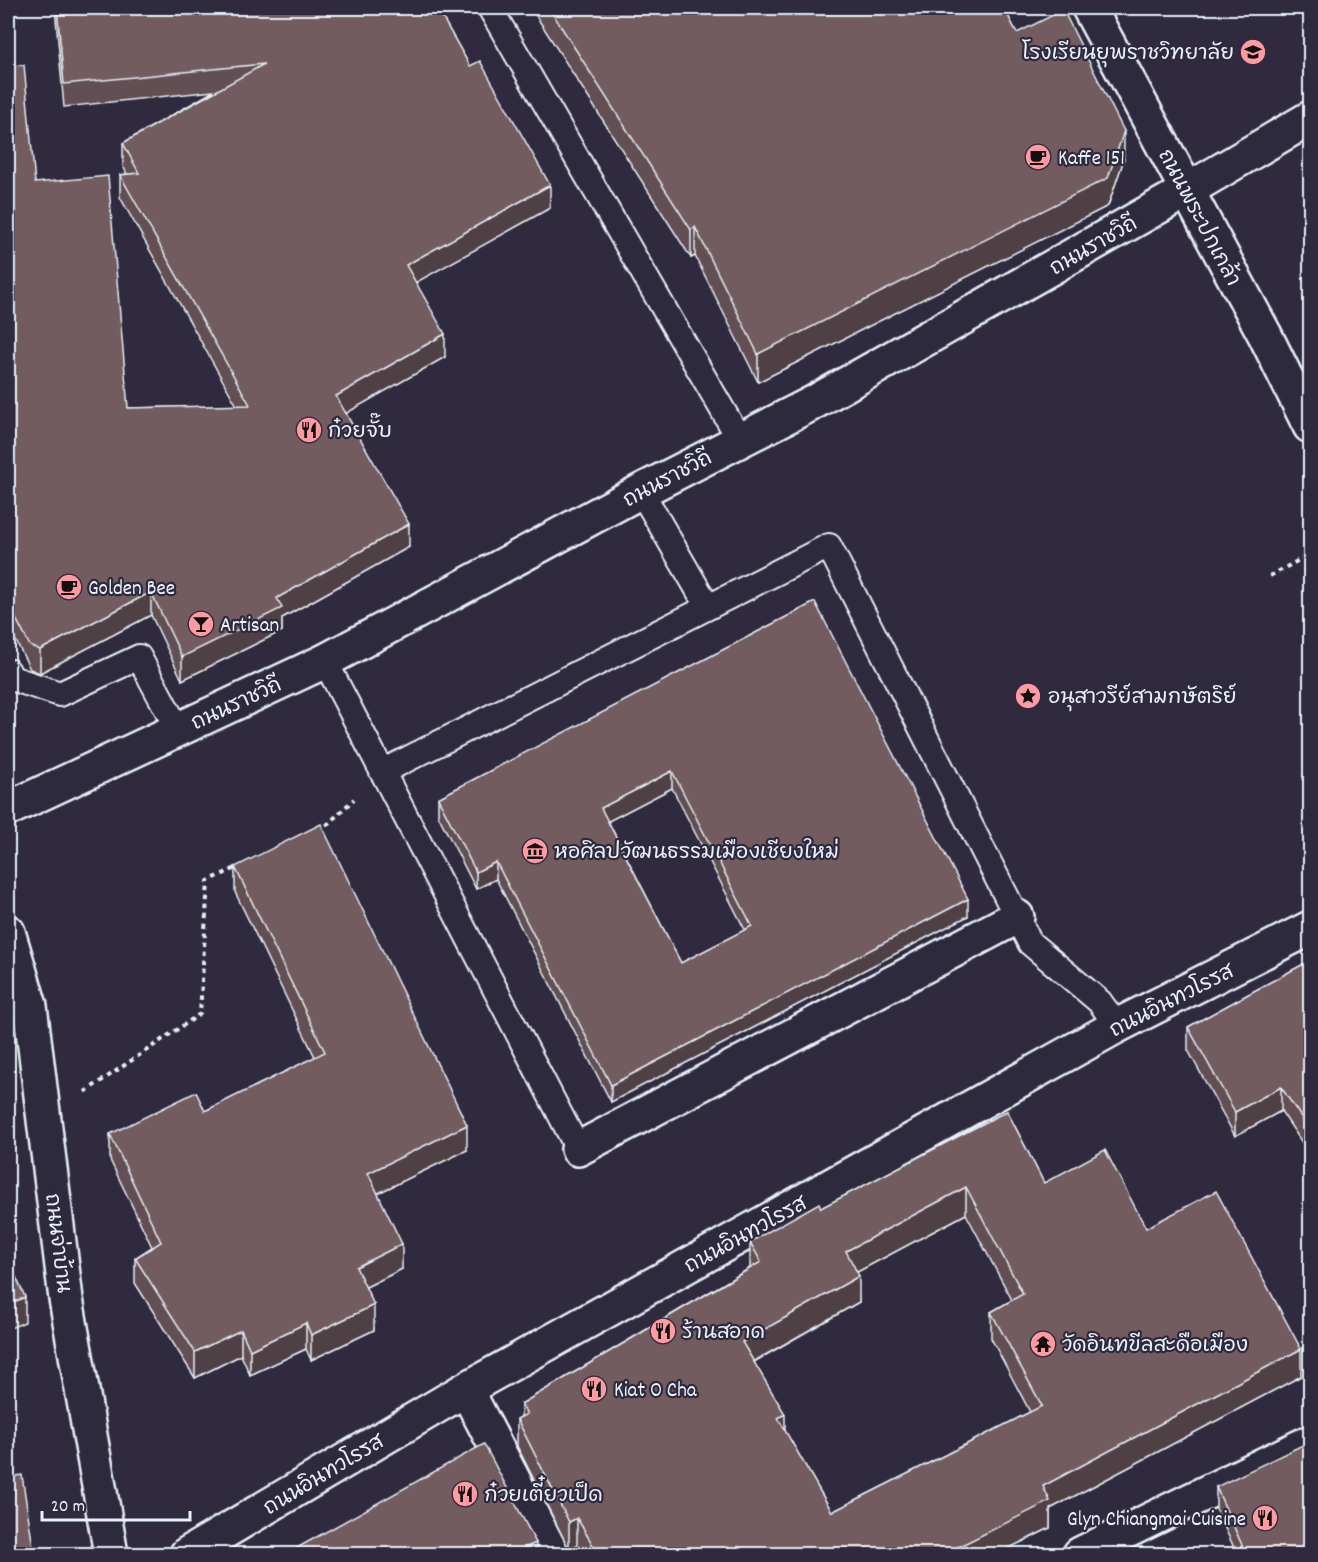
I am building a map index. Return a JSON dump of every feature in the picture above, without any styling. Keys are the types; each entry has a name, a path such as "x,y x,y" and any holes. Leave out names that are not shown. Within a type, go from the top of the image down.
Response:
{"street":[{"name":"ถนนพระปกเกล้า","path":"1089,8 1311,426"},
{"name":"ถนนราชวิถี","path":"8,809 325,661 642,491 811,404 1311,118"},
{"path":"578,1149 1017,917"},
{"name":"ถนนอินทวโรรส","path":"187,1554 466,1389 1117,1026 1311,928"},
{"name":"ถนนจ่าบ้าน","path":"8,932 30,1005 66,1299 111,1554"},
{"path":"466,1389 552,1554"},
{"path":"1080,1554 1311,1442"}],"lane":[{"path":"490,8 740,440"},
{"path":"642,491 708,607"},
{"path":"382,772 830,546 1030,943 1100,1002 1117,1026"},
{"path":"8,671 11,678 60,694 139,657 178,730"},
{"path":"325,661 578,1149"}],"path":[{"path":"1270,576 1311,554"},
{"path":"308,834 328,824 382,772"},
{"path":"44,1113 74,1099 200,1014 208,881 248,862"}],"building":[{"path":"57,8 437,8 470,66 480,61 550,185 406,265 445,334 336,396 409,524 277,598 282,608 182,657 151,592 40,650 30,646 8,603 8,66 24,65 35,183 108,176 128,408 250,405 120,175 139,173 123,143 264,64 64,84"},
{"path":"549,8 1004,8 1017,33 1063,10 1124,131 1108,178 758,354 695,227 691,230"},
{"name":"หอศิลปวัฒนธรรมเมืองเชียงใหม่","path":"815,602 968,899 611,1085 496,862 476,872 438,798","holes":["672,771 752,926 681,963 601,808"]},
{"path":"321,824 467,1125 368,1173 402,1244 356,1267 374,1305 311,1335 306,1323 250,1350 241,1330 195,1352 135,1258 161,1242 110,1134 196,1092 205,1111 325,1052 235,867"},
{"path":"1311,960 1311,1132 1281,1087 1235,1112 1188,1027"},
{"path":"1007,1111 1044,1183 1105,1150 1146,1228 1216,1191 1301,1349 1043,1486 1050,1501 944,1554 598,1554 577,1518 569,1522 517,1419 527,1414 521,1404 761,1262 750,1242 819,1203 821,1208","holes":["966,1187 1023,1294 991,1312 1042,1406 832,1512 778,1418 785,1414 742,1342 859,1276 846,1251"]},
{"path":"8,1259 25,1297 8,1305"},
{"name":"Glyn Chiangmai Cuisine","path":"1311,1441 1311,1554 1246,1554 1216,1487"},
{"path":"484,1444 536,1543 510,1554 286,1554"},
{"path":"22,1475 34,1554 8,1554 8,1477"}],"place":[{"name":"โรงเรียนยุพราชวิทยาลัย","path":"1253,52"},
{"name":"Kaffe 151","path":"1038,157"},
{"name":"ก๋วยจั๊บ","path":"309,430"},
{"name":"Golden Bee","path":"69,587"},
{"name":"Artisan","path":"201,624"},
{"name":"อนุสาวรีย์สามกษัตริย์","path":"1028,696"},
{"name":"หอศิลปวัฒนธรรมเมืองเชียงใหม่","path":"535,851"},
{"name":"ร้านสอาด","path":"663,1331"},
{"name":"วัดอินทขีลสะดือเมือง","path":"1043,1344"},
{"name":"Kiat O Cha","path":"594,1389"},
{"name":"ก๋วยเตี๋ยวเป็ด","path":"465,1494"},
{"name":"Glyn Chiangmai Cuisine","path":"1265,1518"}]}
